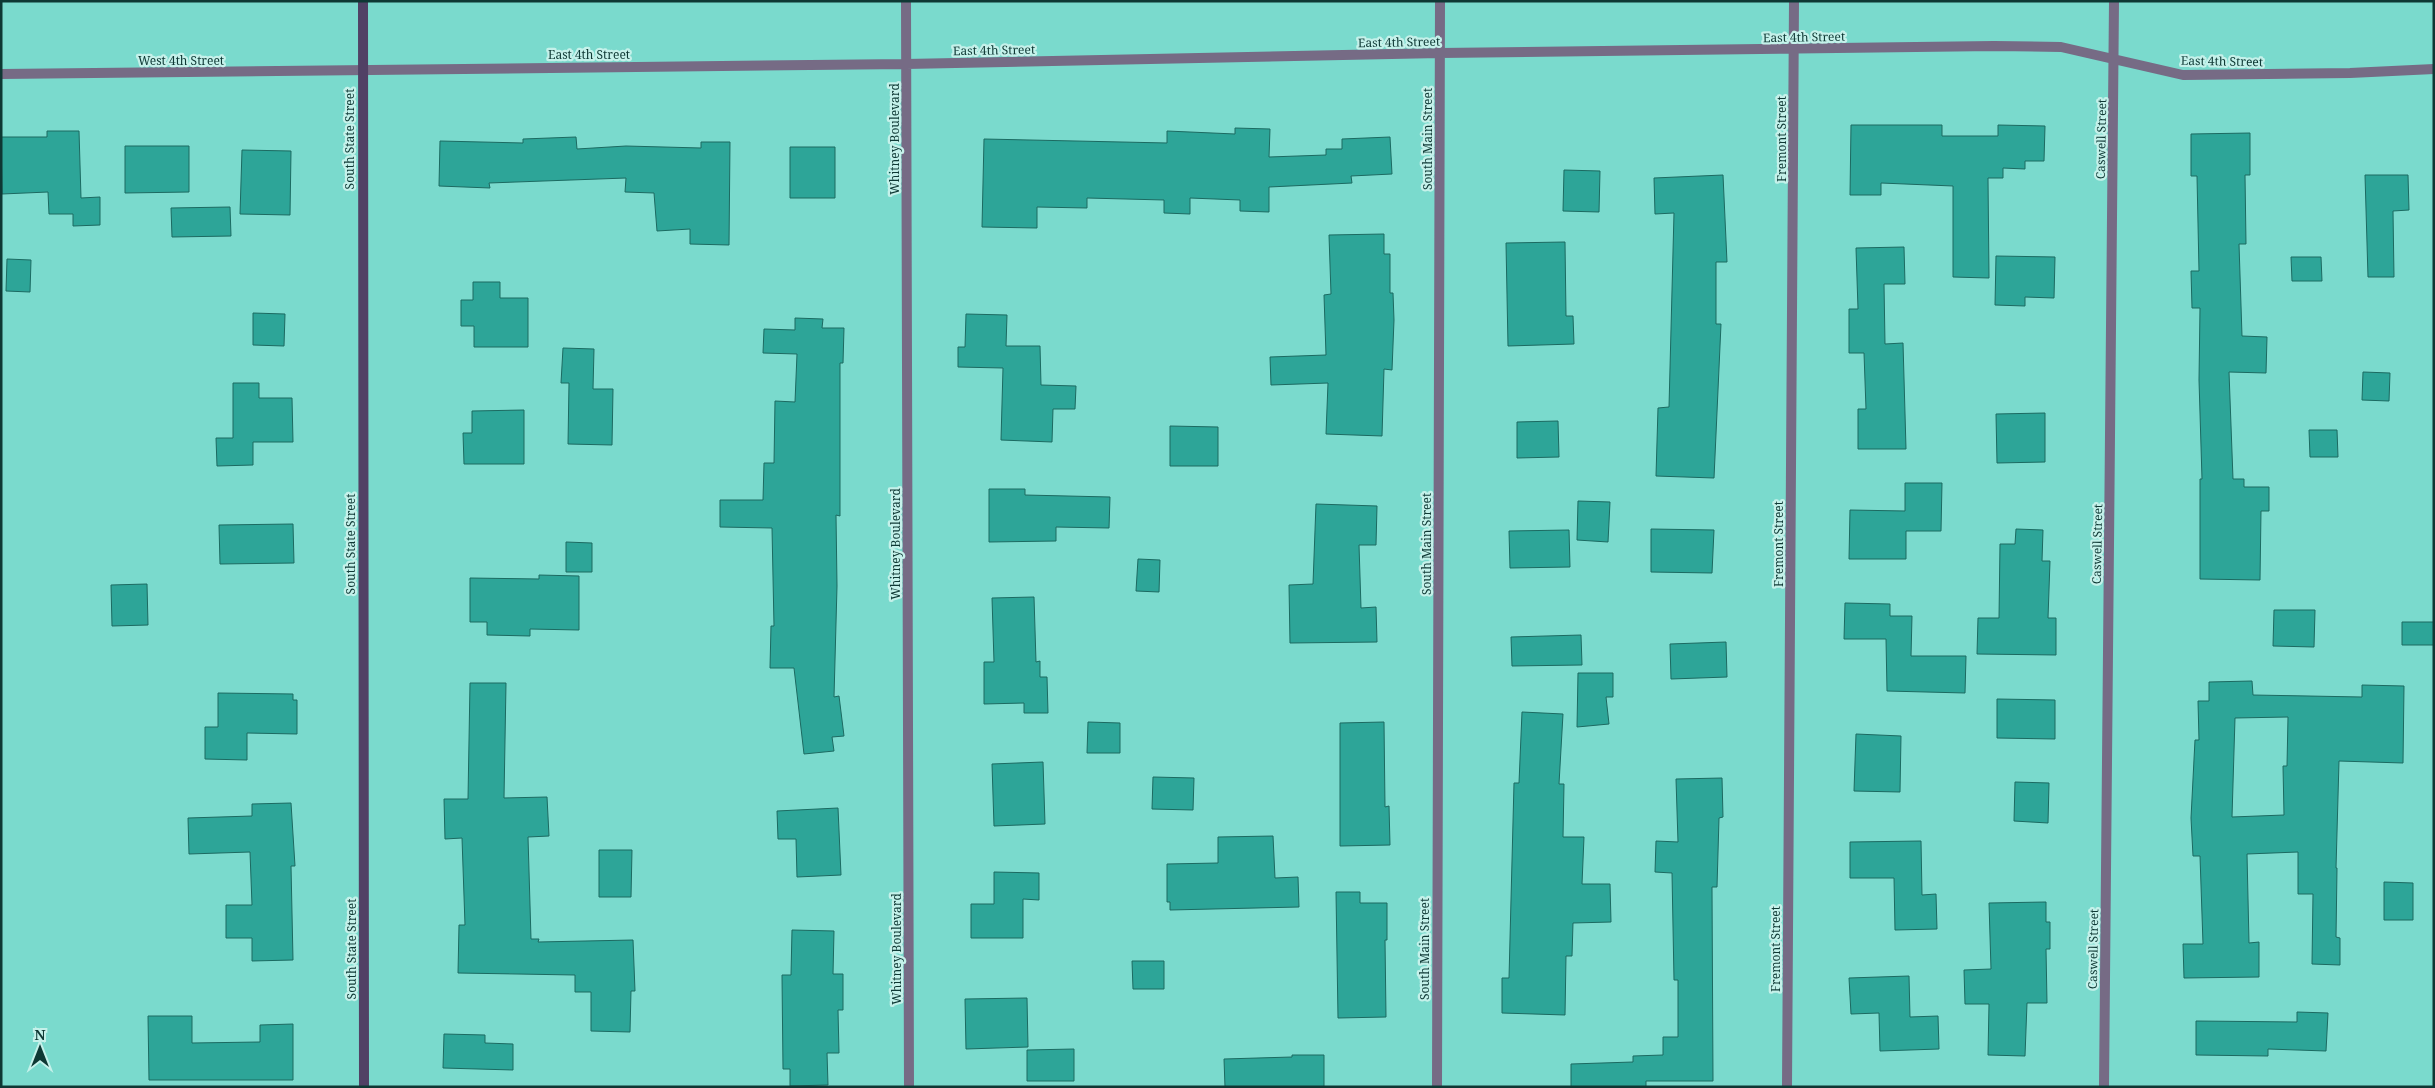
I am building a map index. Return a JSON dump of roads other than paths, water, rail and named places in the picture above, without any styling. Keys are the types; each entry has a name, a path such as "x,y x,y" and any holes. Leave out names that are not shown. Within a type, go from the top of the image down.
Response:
{"main road":[{"name":"South State Street","path":"363,1 364,1087"}],"street":[{"name":"Whitney Boulevard","path":"906,1 909,1087"},
{"name":"South Main Street","path":"1437,1087 1440,1"},
{"name":"Fremont Street","path":"1787,1087 1794,1"},
{"name":"Caswell Street","path":"2104,1087 2114,1"},
{"name":"East 4th Street","path":"362,69 906,64 1440,53 1994,46 2061,47 2183,75 2350,73 2434,69"},
{"name":"West 4th Street","path":"1,74 362,69"}]}
